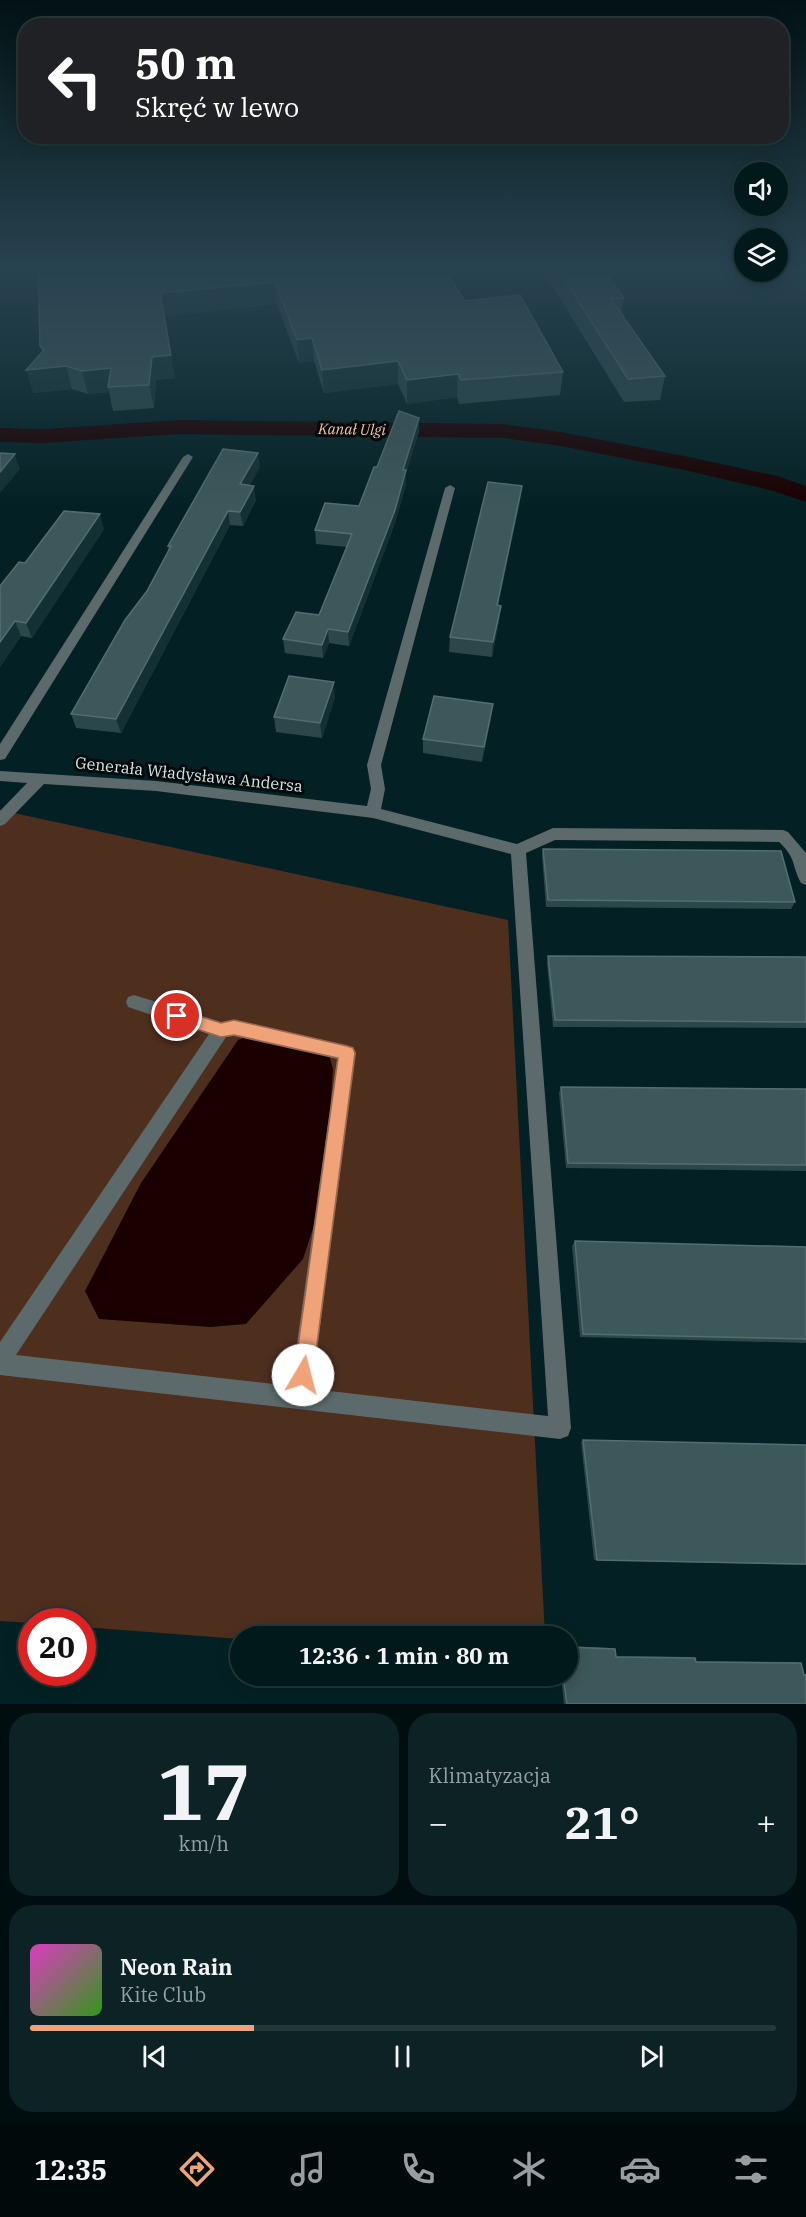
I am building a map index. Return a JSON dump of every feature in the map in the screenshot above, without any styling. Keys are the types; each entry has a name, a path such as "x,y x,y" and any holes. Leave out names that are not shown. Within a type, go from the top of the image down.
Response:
{"street":[{"path":"0,755 188,457"},
{"path":"373,812 378,789 374,765 450,488"},
{"name":"Generała Władysława Andersa","path":"0,776 156,786 373,812 518,850"},
{"path":"0,820 40,779"},
{"path":"221,1030 0,1362 561,1428 518,850 553,834 783,836 798,851 806,879"},
{"path":"134,1002 221,1030 234,1028 347,1053 300,1398"}],"shaded area":[{"path":"0,810 508,920 544,1626 230,1626 230,1638 96,1628 96,1608 18,1608 18,1622 0,1621"},
{"path":"255,1033 327,1047 333,1069 324,1195 303,1259 246,1324 210,1327 99,1319 85,1291 141,1183 238,1040"}],"building":[{"path":"44,351 170,351 171,355 152,357 149,385 108,387 111,368 82,371 66,366 26,370"},
{"path":"316,351 551,351 563,372 461,380 458,374 407,380 398,361 322,370"},
{"path":"610,351 647,351 665,376 628,379"},
{"path":"399,411 419,418 403,470 406,470 395,510 348,632 328,629 322,645 283,639 296,612 319,615 352,534 315,530 325,503 359,506"},
{"path":"223,449 258,453 240,484 254,486 240,512 228,511 116,719 71,714 125,620 147,591 171,546 168,546"},
{"path":"0,453 15,454 0,472"},
{"path":"488,482 522,486 497,605 501,606 493,642 450,637"},
{"path":"64,511 100,514 26,623 15,621 0,642 0,586 19,562 25,563"},
{"path":"289,676 334,682 320,723 274,717"},
{"path":"434,696 493,704 484,747 423,739"},
{"path":"543,849 781,851 795,902 548,900"},
{"path":"548,956 806,957 806,1022 555,1020"},
{"path":"561,1087 806,1089 806,1165 568,1163"},
{"path":"575,1241 806,1247 806,1339 583,1334"},
{"path":"583,1440 806,1445 806,1564 597,1560"},
{"path":"578,1647 615,1649 616,1657 695,1658 696,1662 801,1663 804,1675 806,1675 806,1704 567,1704 564,1686 578,1686"}],"waterway":[{"name":"Kanał Ulgi","path":"0,435 44,436 179,427 503,431 561,439 684,463 777,484 806,494"}],"route":[{"path":"177,1016 221,1030 234,1028 347,1053 303,1375"}]}
